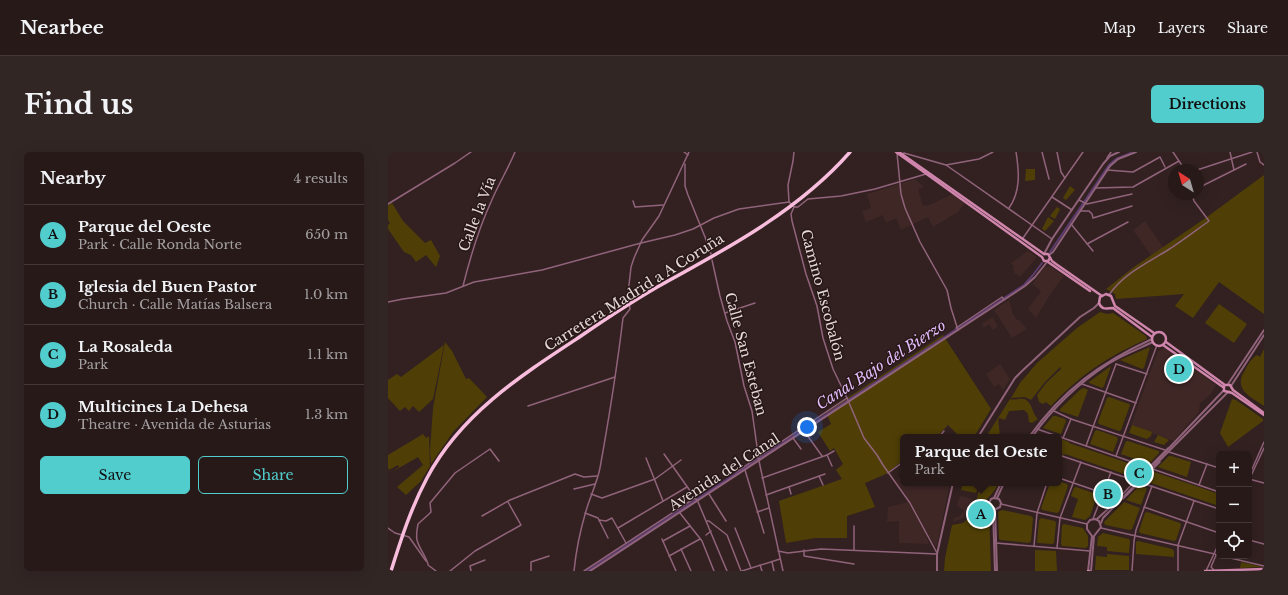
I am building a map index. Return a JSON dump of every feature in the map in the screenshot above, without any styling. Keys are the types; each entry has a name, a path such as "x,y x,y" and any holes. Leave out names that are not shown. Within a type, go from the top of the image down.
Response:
{"highway":[{"name":"Carretera Madrid a A Coruña","path":"391,571 409,518 427,477 454,438 473,416 494,396 535,366 628,306 745,236 789,204 794,205 835,168 850,152"}],"main road":[{"path":"898,153 1043,255 1049,256 1056,264 1102,296"},
{"path":"898,153 1043,255 1045,262 1097,296 1101,307 1106,309 1113,308 1152,339 1157,345 1165,343 1225,386 1232,387 1264,414"},
{"path":"1045,262 1049,256"},
{"path":"1099,299 1102,296 1109,295 1115,306 1154,333 1164,333 1166,336 1165,343"},
{"path":"1109,308 1113,302"},
{"path":"1152,339 1154,333"},
{"path":"1225,386 1228,392 1232,393 1264,414"},
{"path":"1228,392 1232,387"},
{"path":"1206,571 1264,567"}],"street":[{"path":"388,204 472,152"},
{"name":"Calle la Vía","path":"463,286 470,259 490,203 515,152"},
{"path":"684,152 688,155"},
{"path":"574,571 577,544 597,476 610,410 623,318 629,310 628,296 631,267 641,243 659,216 689,152"},
{"path":"388,302 446,293 474,282 542,270 675,235 739,209 789,204 788,185 794,152"},
{"path":"946,164 979,159 993,152"},
{"path":"1009,208 1017,191 1018,169 1016,152"},
{"path":"1042,152 1049,179"},
{"path":"1057,152 1061,172 1065,178"},
{"path":"1022,240 1083,152"},
{"path":"1043,255 1052,238 1111,152"},
{"path":"1106,160 1119,152"},
{"path":"1049,256 1107,170 1118,159 1136,152"},
{"path":"1173,152 1181,164"},
{"path":"1230,152 1234,170"},
{"path":"1204,168 1252,152"},
{"path":"1257,152 1259,161 1263,164"},
{"path":"957,329 947,290 920,242 905,208 899,182 898,153 904,153 946,164 1052,238"},
{"path":"1107,170 1133,172 1160,157 1165,168"},
{"path":"1095,188 1133,187 1179,161"},
{"path":"685,162 686,188 691,206 700,224 711,254"},
{"path":"1204,185 1246,164"},
{"path":"794,205 798,207 808,199 841,196 874,189 926,174"},
{"path":"1079,200 1087,204 1132,194"},
{"path":"1052,197 1072,210"},
{"path":"1109,295 1114,287 1124,277 1209,221 1194,200"},
{"path":"633,201 635,207 663,205"},
{"name":"Camino Escobalón","path":"794,205 791,214 792,220 806,274 817,306 823,338 833,369 848,398 864,438 910,503 937,554"},
{"path":"1079,212 1089,211 1094,218 1132,206"},
{"path":"1087,244 1128,222"},
{"path":"1071,224 1093,251"},
{"path":"1047,248 1049,256"},
{"name":"Calle San Esteban","path":"712,260 725,313 735,342 744,386 752,411 762,478 783,571"},
{"name":"Avenida del Canal","path":"957,329 1031,282 1045,262"},
{"name":"Avenida del Canal","path":"584,571 626,543 696,500 709,494 849,402 1002,297 1004,300"},
{"path":"725,313 754,303"},
{"path":"1092,310 1099,303"},
{"path":"980,434 1019,374 1080,317 1101,307"},
{"path":"1151,468 1169,452 1173,445 1225,386 1264,330"},
{"path":"1232,387 1264,335"},
{"path":"1037,429 1053,411 1082,384 1115,360 1152,339"},
{"path":"1033,434 1066,395 1093,372 1119,355 1152,339"},
{"path":"1116,457 1157,345"},
{"path":"1086,446 1116,364 1115,360"},
{"path":"1116,364 1147,374"},
{"path":"528,406 615,377"},
{"path":"1082,384 1136,403"},
{"path":"1151,468 1228,392"},
{"name":"Avenida del Canal","path":"736,472 848,398"},
{"path":"1053,411 1071,419 1165,450"},
{"path":"1071,419 1063,438 1216,491"},
{"path":"802,428 805,430 822,457"},
{"path":"1037,429 1050,434"},
{"path":"793,438 801,449"},
{"path":"1252,469 1264,442"},
{"path":"1151,468 1165,450 1173,445"},
{"path":"1252,473 1264,448"},
{"path":"428,564 426,556 416,538 418,524 431,512 430,504 455,473 490,450 499,460"},
{"path":"762,478 822,457 834,451"},
{"path":"1169,452 1216,467"},
{"path":"664,454 696,500 707,521 727,571"},
{"path":"826,455 832,466"},
{"path":"1062,456 1216,508"},
{"path":"646,458 663,501"},
{"path":"591,494 602,498 655,480 681,460"},
{"path":"1057,548 1060,518 1081,462"},
{"path":"888,473 900,464"},
{"path":"1199,485 1207,464"},
{"path":"745,470 764,533"},
{"path":"1087,524 1093,519 1110,472"},
{"path":"482,516 508,502 574,474 584,477 597,476"},
{"path":"766,495 825,474"},
{"path":"819,476 823,485"},
{"path":"1062,479 1102,493"},
{"path":"1252,480 1264,483"},
{"path":"1089,571 1094,536 1101,528 1101,521 1137,482"},
{"path":"1097,520 1111,509 1137,482"},
{"path":"574,489 595,484"},
{"path":"618,528 687,486"},
{"path":"937,570 937,554 952,486"},
{"path":"996,571 994,509 989,503 991,499 996,498 1002,486"},
{"path":"1034,546 1037,513 1046,486"},
{"path":"1132,571 1135,536 1152,486"},
{"path":"789,487 791,494"},
{"path":"709,494 726,521"},
{"path":"996,498 1000,500 1001,504 1087,524"},
{"name":"Avenida del Canal","path":"590,571 696,500"},
{"path":"1178,571 1178,545 1194,501"},
{"path":"450,571 468,556 521,525 508,502"},
{"path":"994,509 999,508 1001,504"},
{"path":"1144,507 1216,532"},
{"path":"757,512 769,508"},
{"path":"680,512 700,539 714,571"},
{"path":"585,513 598,518 608,538"},
{"path":"599,520 606,521 612,518 626,543"},
{"path":"1093,519 1101,523"},
{"path":"707,521 727,535 741,571 780,559"},
{"path":"1087,524 1087,529 1091,532 1097,533"},
{"path":"676,571 663,540 690,526"},
{"path":"854,526 854,550"},
{"path":"388,528 396,533 408,537 428,564 436,571"},
{"path":"735,528 751,568"},
{"path":"1101,528 1215,554"},
{"path":"706,534 711,531"},
{"path":"1089,571 1092,536 1091,532"},
{"path":"669,556 700,539"},
{"path":"1252,541 1264,544"},
{"path":"995,543 1090,551"},
{"path":"681,549 691,571"},
{"path":"778,550 792,552 821,549 937,554"},
{"path":"804,550 804,556 854,564"},
{"path":"779,555 784,552"},
{"path":"1214,570 1211,567 1215,554"},
{"path":"1206,571 1215,554"},
{"path":"531,571 531,562 549,556"},
{"path":"1233,559 1264,567"},
{"path":"471,571 470,566 485,560"},
{"path":"772,562 774,571"},
{"path":"760,565 762,571"}],"shaded area":[{"path":"1026,169 1035,169 1035,180 1025,181"},
{"path":"1264,175 1264,314 1219,282 1193,318 1175,306 1184,294 1116,299 1115,294 1106,289 1134,267 1207,217"},
{"path":"915,179 924,187 918,189 923,206 927,206 953,194 965,203 958,212 933,227 928,217 901,230 896,218 886,223 883,215 866,222 862,211 871,208 867,194"},
{"path":"1070,186 1075,190 1066,200 1063,198"},
{"path":"392,203 403,221 425,243 431,240 440,256 436,267 426,255 416,262 411,255 404,252 388,229 388,225 390,223 388,220 388,205"},
{"path":"1057,207 1060,209 1055,219 1050,216"},
{"path":"1048,217 1054,221 1045,231 1042,229"},
{"path":"1145,221 1165,250 1153,258 1133,230"},
{"path":"1028,251 1037,257 1020,277 1015,274 1013,269 1014,267 1011,263"},
{"path":"1049,266 1064,276 1051,293 1036,318 1028,309 1041,291 1032,284 1045,267"},
{"path":"1009,300 1013,314 1027,329 1012,338 994,310"},
{"path":"1219,304 1247,324 1234,343 1205,323"},
{"path":"1100,312 1107,314 1113,313 1146,336 1147,339 1107,359 1095,367 1072,385 1051,406 1046,402 1043,404 1039,402 1037,395 1047,382 1061,369 1060,367 1045,382 1031,400 1025,397 1011,398 1020,383 1037,363 1077,328"},
{"path":"992,317 998,326 993,330 989,324 984,328 982,324"},
{"path":"943,335 991,409 976,434 957,434 948,425 940,434 900,434 900,462 886,474 865,483 875,507 847,516 847,538 815,538 786,543 779,501 842,479 836,470 843,464 834,448 830,451 818,432 831,424 826,412"},
{"path":"445,342 452,351 466,379 469,378 487,397 453,432 431,464 430,450 433,408"},
{"path":"444,345 433,399 419,412 413,406 409,411 405,407 400,411 388,398 388,380 397,374 401,377"},
{"path":"1150,347 1144,368 1142,369 1120,360"},
{"path":"1165,348 1216,385 1211,394 1200,403 1199,412 1173,441 1131,425 1158,351"},
{"path":"1264,349 1264,406 1244,391 1241,382 1242,377 1253,358 1257,355 1260,357"},
{"path":"1000,364 1010,379 1003,390 999,384 994,387 986,374"},
{"path":"1111,366 1102,388 1089,383 1089,382"},
{"path":"1084,388 1088,390 1078,417 1060,411 1060,409 1081,389"},
{"path":"1109,397 1130,405 1121,430 1119,431 1099,424 1098,422 1107,398"},
{"path":"1010,399 1026,400 1030,404 1038,419 1032,423 1029,422 1028,414 1024,410 1009,411 1005,420 999,418 1000,434 988,434"},
{"path":"1232,399 1236,400 1263,419 1263,421 1228,447 1220,433"},
{"path":"1053,416 1065,419 1066,421 1061,434 1043,428"},
{"path":"1132,425 1152,432 1151,436 1147,439 1129,433"},
{"path":"1097,430 1117,437 1118,439 1113,452 1090,444 1095,431"},
{"path":"423,434 426,438 429,436 430,466 421,481 406,495 397,487 423,465 418,457 392,472 399,467 398,465 389,470 388,455"},
{"path":"1158,435 1169,440 1164,445 1154,442"},
{"path":"1062,439 1069,443 1216,493 1216,505 1062,454"},
{"path":"1126,441 1159,451 1159,453 1149,464 1121,454"},
{"path":"1169,456 1191,462 1187,477 1158,467"},
{"path":"900,478 900,486 949,486 937,545 935,546 910,501 896,481"},
{"path":"1062,482 1067,484 1068,486 1059,512 1057,513 1042,510 1041,508 1049,486 1062,486"},
{"path":"962,486 979,486 976,493 961,490"},
{"path":"982,486 996,486 985,503 989,512 991,571 944,571 945,558 952,525 963,523 973,514 978,493"},
{"path":"1139,486 1147,488 1141,505 1126,500"},
{"path":"1076,487 1096,494 1097,496 1090,516 1085,520 1072,517 1078,499 1071,496 1074,488"},
{"path":"960,496 973,499 970,509 963,518 953,522 954,518 960,516 964,510 957,506"},
{"path":"908,502 925,532 929,544 899,543 899,521 887,522 888,507"},
{"path":"1124,502 1140,508 1132,529 1130,530 1105,525 1104,522"},
{"path":"1002,510 1031,516 1033,518 1031,541 1029,543 999,539 998,512"},
{"path":"1147,512 1180,523 1181,525 1176,540 1174,541 1140,533 1139,531 1145,513"},
{"path":"1041,518 1055,521 1056,523 1054,543 1052,544 1037,542 1039,520"},
{"path":"1064,524 1083,528 1088,536 1088,546 1086,548 1062,546 1062,525"},
{"path":"1103,533 1129,539 1129,553 1107,551 1107,547 1097,546 1098,537"},
{"path":"1138,541 1172,549 1174,551 1174,557 1136,554 1136,542"},
{"path":"1035,550 1056,551 1057,571 1035,571"},
{"path":"1107,554 1129,556 1129,570 1095,570 1096,556 1107,557"},
{"path":"1241,562 1263,567 1240,568"}],"waterway":[{"name":"Canal Bajo del Bierzo","path":"1050,252 1109,165 1116,159 1131,153"},
{"name":"Canal Bajo del Bierzo","path":"587,571 1024,285 1042,263"}],"tunnel":[{"path":"1135,483 1150,467"},
{"path":"1138,482 1153,467"}],"place":[{"name":"Multicines La Dehesa","path":"1179,369"},
{"name":"La Rosaleda","path":"1139,473"},
{"name":"Iglesia del Buen Pastor","path":"1108,494"},
{"name":"Parque del Oeste","path":"981,514"}]}
